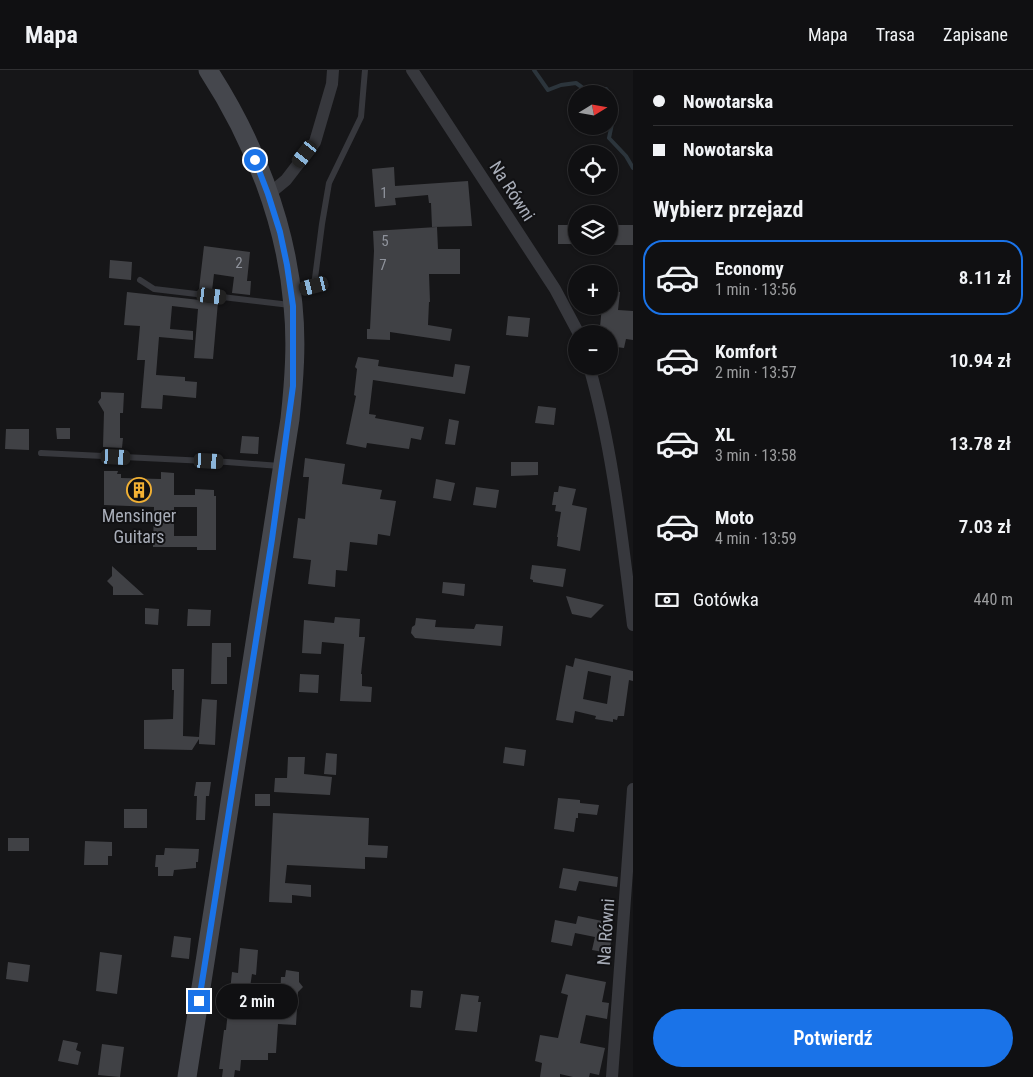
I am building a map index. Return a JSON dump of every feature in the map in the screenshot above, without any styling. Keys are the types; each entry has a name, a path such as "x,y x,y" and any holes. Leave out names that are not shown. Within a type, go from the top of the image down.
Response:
{"street":[{"path":"187,1077 283,467 293,386 292,299 280,232 249,142 208,70"},
{"path":"268,194 286,180 315,142 332,84 334,70"},
{"name":"Na Równi","path":"412,70 555,288 574,325"},
{"path":"592,375 602,410 623,540 633,625"},
{"name":"Na Równi","path":"612,1077 633,789"}],"lane":[{"path":"140,280 154,289 292,299 314,286 322,224 330,183 361,117 365,70"},
{"path":"41,453 227,462 283,467"}],"building":[{"path":"394,167 395,186 468,181 472,226 432,227 431,203 429,203 428,195 395,198 396,205 375,207 372,169"},
{"path":"558,225 568,225 568,244 558,244"},
{"path":"618,225 633,225 633,245 618,245"},
{"path":"437,227 438,249 460,249 460,274 429,274 430,302 428,325 452,329 450,341 390,332 390,340 367,339 367,329 370,329 374,251 373,231"},
{"path":"204,246 250,252 247,281 251,281 250,295 232,293 234,277 214,274 212,291 199,289"},
{"path":"110,260 132,262 131,280 109,278"},
{"path":"127,292 218,302 213,359 194,358 198,309 172,306 170,329 193,331 193,340 159,337 156,375 185,377 185,381 197,382 196,398 163,395 162,409 141,408 145,360 137,360 140,326 124,325"},
{"path":"618,292 620,292 618,310"},
{"path":"618,310 633,311 633,340 626,339 624,348 618,347 618,325 600,325 601,315 618,315"},
{"path":"508,316 530,318 528,337 506,335"},
{"path":"358,357 379,360 378,366 453,377 455,364 470,366 465,394 373,380 369,414 376,415 375,418 424,427 421,440 411,438 409,449 367,443 366,448 346,444 356,396 354,395 357,369 355,367"},
{"path":"101,392 124,393 123,413 120,413 120,438 123,438 122,448 103,447 104,412 98,402 101,398"},
{"path":"538,406 556,408 554,425 535,423"},
{"path":"449,419 459,421 455,445 445,444"},
{"path":"56,428 70,428 70,439 57,439"},
{"path":"6,429 29,429 29,450 5,449"},
{"path":"242,436 259,437 258,454 240,453"},
{"path":"305,458 345,464 342,484 382,490 380,499 396,501 390,536 378,534 377,545 350,542 347,571 336,570 335,587 308,584 311,560 293,558 298,518 305,519 309,477 303,477"},
{"path":"511,462 538,462 538,475 511,476"},
{"path":"104,471 118,471 117,474 121,474 121,478 161,479 161,472 174,473 174,495 195,495 195,489 214,490 214,496 216,496 216,550 197,550 197,547 153,547 154,507 104,505","holes":["174,507 197,507 197,536 174,536"]},
{"path":"436,479 455,483 451,501 433,498"},
{"path":"559,486 576,489 572,505 587,508 580,551 557,546 561,512 555,511 556,505 552,505 554,492 558,492"},
{"path":"476,487 499,490 496,508 473,505"},
{"path":"532,565 566,569 563,587 533,582 530,579"},
{"path":"112,566 144,595 113,595 113,587 107,581 112,576"},
{"path":"443,582 465,584 464,596 442,593"},
{"path":"566,596 604,605 591,618 572,614"},
{"path":"145,608 159,609 158,625 145,624"},
{"path":"188,609 211,610 210,626 187,626"},
{"path":"335,617 360,619 359,637 365,637 361,674 362,686 372,687 371,702 340,701 344,644 322,642 321,654 302,653 304,620 334,623"},
{"path":"416,618 436,620 435,627 474,629 476,624 503,626 501,646 415,638 411,633"},
{"path":"212,643 231,643 231,657 227,657 227,684 211,684"},
{"path":"575,658 633,671 633,681 629,680 624,716 618,716 617,720 613,719 613,722 595,719 596,716 575,711 573,723 556,720 566,665 573,667","holes":["588,671 611,676 607,704 583,699"]},
{"path":"172,669 184,669 183,736 199,737 202,699 217,700 215,745 199,744 199,739 192,750 144,749 144,720 173,719 174,690 172,690"},
{"path":"300,674 319,675 318,693 299,692"},
{"path":"505,747 526,750 524,766 503,763"},
{"path":"326,753 337,754 336,775 324,774"},
{"path":"288,757 305,757 304,774 332,777 330,795 274,792 275,778 287,778"},
{"path":"196,782 211,782 209,796 206,796 205,820 196,820 197,796 194,796"},
{"path":"255,794 270,794 270,806 255,806"},
{"path":"558,798 580,800 580,803 599,805 597,815 578,813 574,832 554,829"},
{"path":"124,809 147,809 147,828 124,828"},
{"path":"273,813 369,818 368,845 388,846 387,858 365,857 365,869 287,865 285,883 311,885 311,897 292,895 292,903 269,902"},
{"path":"8,838 29,838 29,851 8,851"},
{"path":"85,841 112,842 112,856 108,856 108,865 84,865"},
{"path":"165,848 199,849 196,868 174,870 173,876 158,876 158,867 155,867 156,855 164,855"},
{"path":"563,868 618,877 617,887 579,881 576,891 559,888"},
{"path":"578,916 612,923 611,931 613,931 609,953 592,950 595,937 575,933 572,946 551,942 555,920 576,924"},
{"path":"174,936 191,938 189,959 171,957"},
{"path":"240,948 258,950 256,975 252,974 249,994 280,997 281,977 285,977 286,970 299,972 299,982 303,987 298,992 296,1025 278,1024 276,1053 268,1053 268,1060 241,1060 240,1071 235,1070 234,1077 222,1077 223,1069 219,1069 224,1030 226,1030 232,972 238,973"},
{"path":"100,952 122,955 117,994 96,991"},
{"path":"8,962 30,965 28,982 6,979"},
{"path":"566,974 606,982 602,1002 609,1003 607,1019 586,1015 580,1043 605,1048 599,1075 590,1073 589,1077 573,1077 560,1074 560,1077 540,1077 542,1063 535,1061 540,1035 558,1038 568,995 561,993"},
{"path":"411,990 423,991 421,1008 410,1007"},
{"path":"461,994 479,996 478,1002 481,1002 477,1032 455,1030"},
{"path":"63,1040 78,1043 76,1050 81,1052 78,1065 58,1061"},
{"path":"102,1044 124,1047 120,1077 98,1075"}],"waterway":[{"path":"534,70 548,90 561,85 576,83 583,88 606,89 613,98 613,119 609,138 626,156 633,168"}],"place":[{"name":"Mensinger Guitars","path":"139,490"}],"route":[{"path":"199,1001 272,539 290,419 293,386 293,306 287,265 280,232 255,160"}]}
